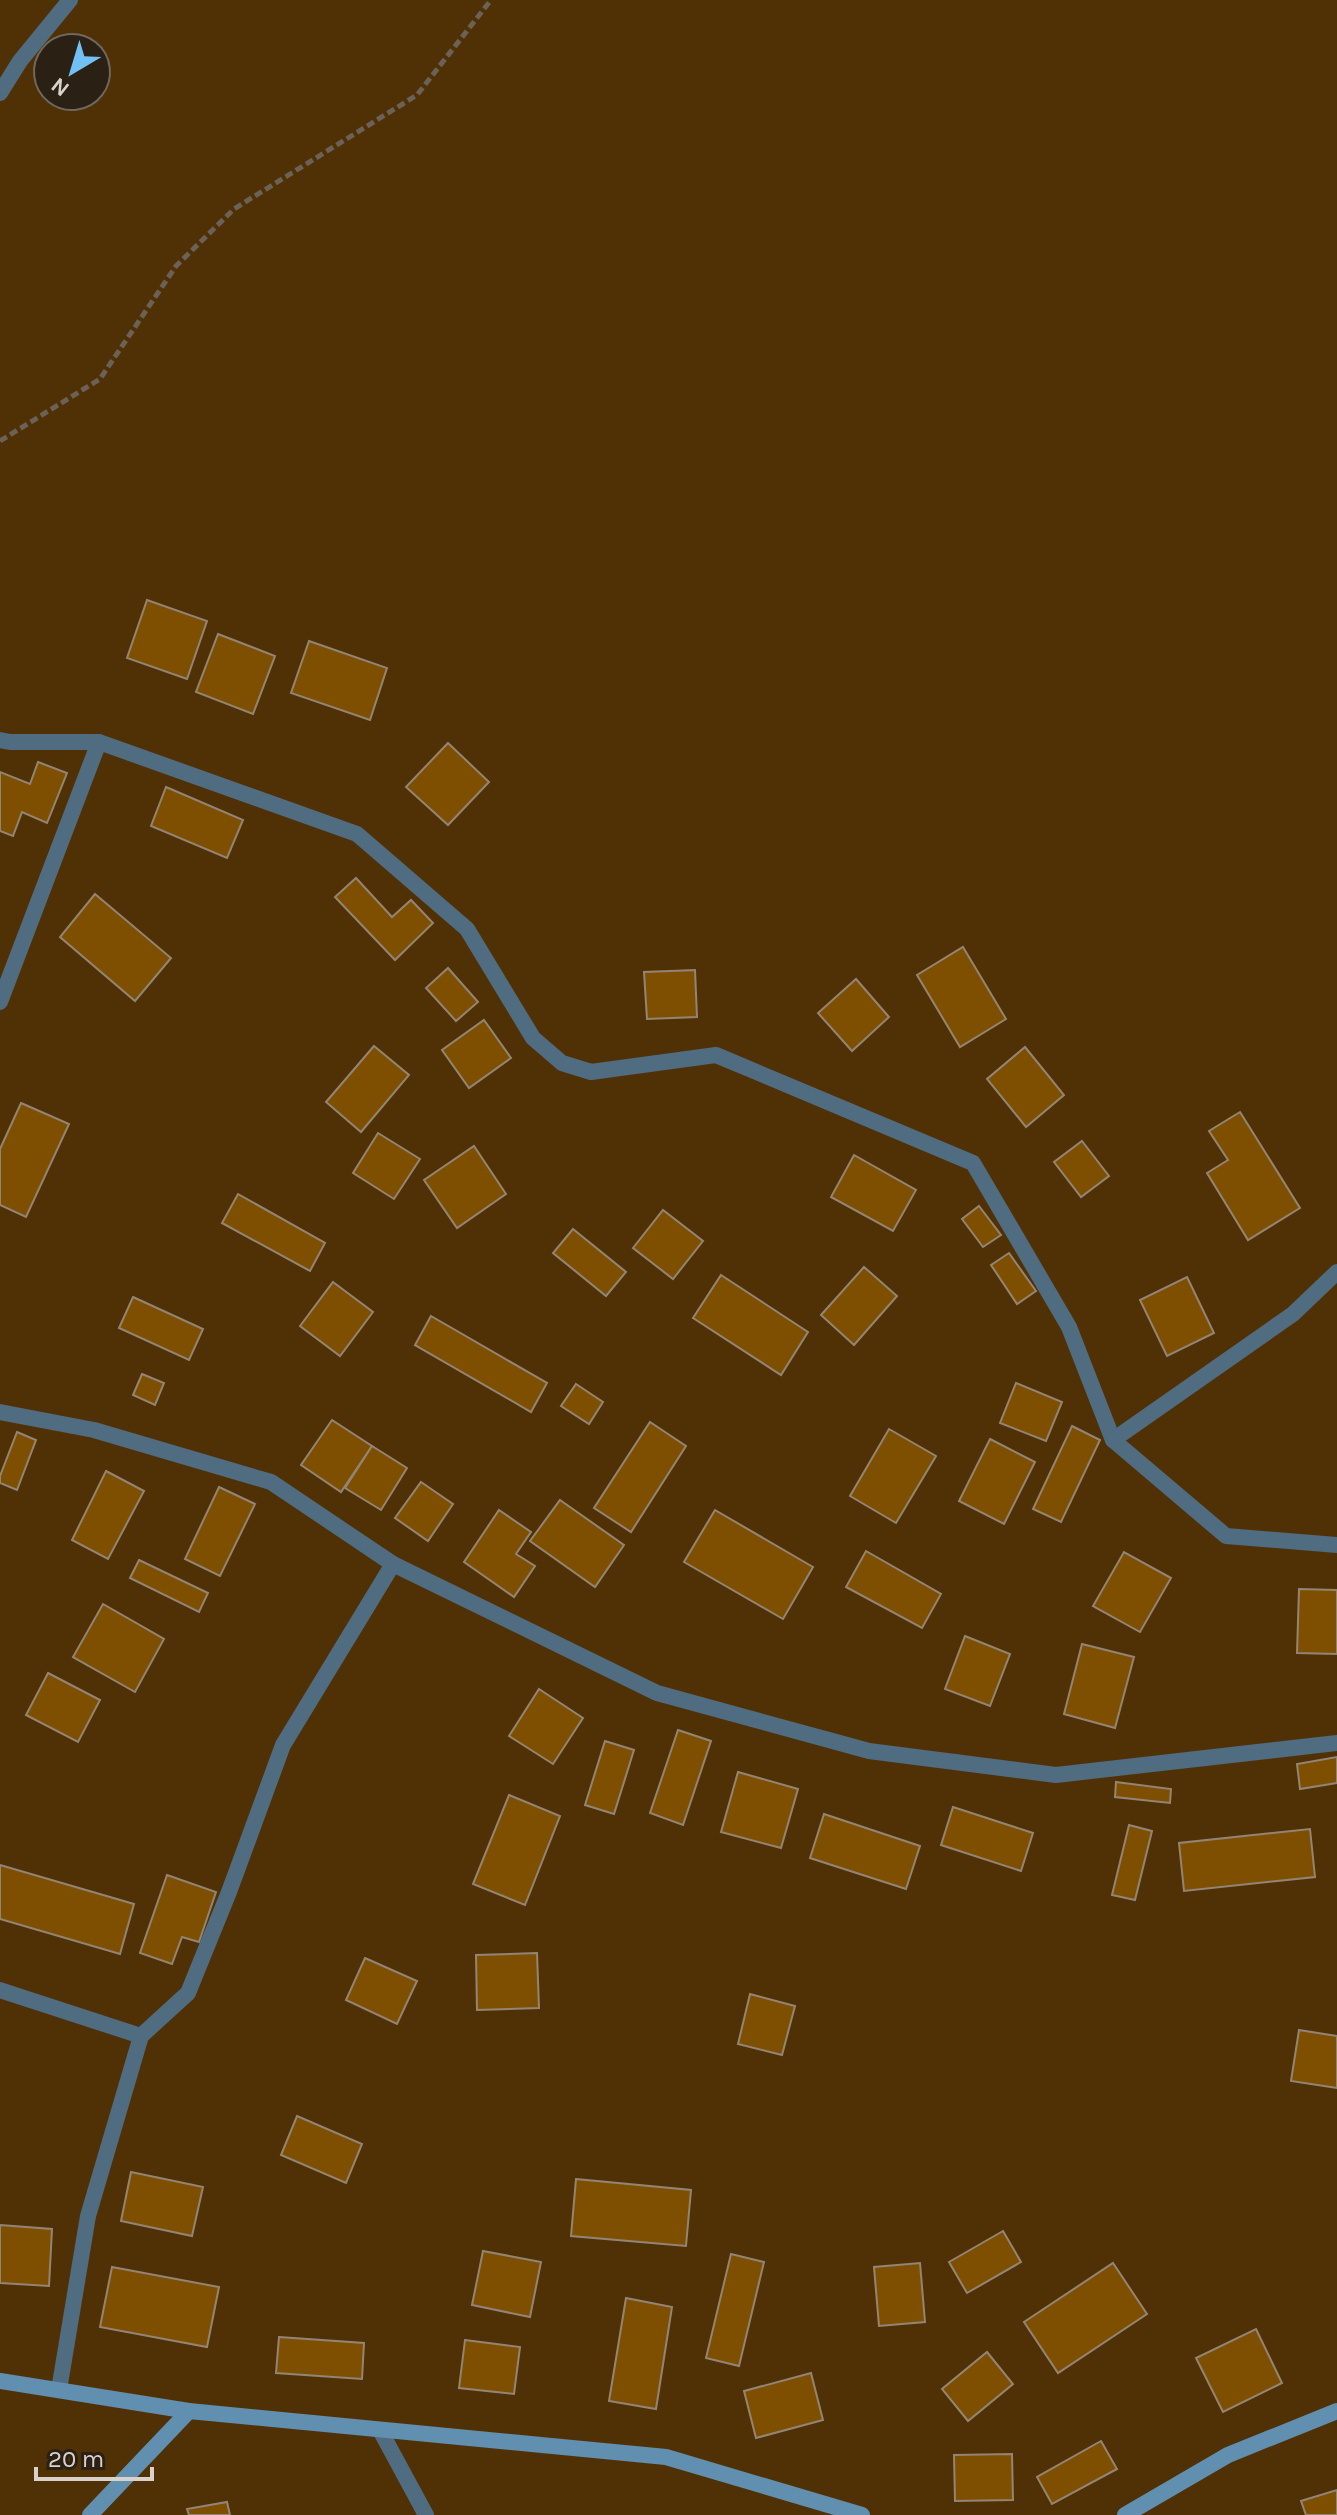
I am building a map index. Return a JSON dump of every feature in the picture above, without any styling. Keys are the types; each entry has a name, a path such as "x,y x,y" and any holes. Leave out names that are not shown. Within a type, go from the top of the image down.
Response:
{"street":[{"path":"0,93 20,61 70,0"},
{"path":"3,737 99,742 357,834 467,929 533,1038 562,1063 591,1072 716,1055 973,1163 1069,1327 1113,1440 1226,1536 1337,1545"},
{"path":"0,1002 99,742"},
{"path":"1113,1440 1293,1314 1337,1272"},
{"path":"0,1412 94,1430 271,1482 393,1564 657,1693 869,1751 1056,1775 1337,1743"},
{"path":"59,2390 88,2216 141,2036 188,1993 283,1745 393,1564"},
{"path":"0,1990 141,2036"},
{"path":"0,2381 189,2411 666,2457 862,2515"},
{"path":"90,2515 189,2411"},
{"path":"1125,2515 1228,2455 1337,2411"},
{"path":"380,2430 426,2515"}],"path":[{"path":"0,441 100,379 176,266 234,209 417,95 491,0"}],"shaded area":[{"path":"0,0 1337,0 1337,2515 0,2515"}],"building":[{"path":"147,600 207,621 187,679 127,658"},
{"path":"218,634 275,656 253,714 196,692"},
{"path":"309,641 387,668 370,720 291,693"},
{"path":"448,743 489,782 448,825 406,787"},
{"path":"38,762 67,773 47,823 22,812 13,836 0,831 0,772 30,784"},
{"path":"166,787 243,820 227,858 151,826"},
{"path":"356,878 392,917 411,900 433,923 395,960 335,897"},
{"path":"95,894 171,958 135,1001 60,937"},
{"path":"963,947 1006,1019 960,1047 917,975"},
{"path":"448,968 478,1002 456,1021 426,988"},
{"path":"695,970 697,1017 647,1019 644,972"},
{"path":"856,979 889,1017 852,1051 818,1013"},
{"path":"484,1020 511,1058 469,1088 442,1050"},
{"path":"374,1046 409,1075 361,1132 326,1102"},
{"path":"1025,1047 1064,1095 1026,1127 987,1079"},
{"path":"21,1103 69,1124 26,1217 0,1205 0,1149"},
{"path":"1240,1112 1300,1208 1248,1240 1207,1173 1228,1160 1209,1131"},
{"path":"378,1133 420,1159 394,1199 353,1173"},
{"path":"1082,1141 1109,1176 1081,1197 1054,1162"},
{"path":"474,1146 506,1194 457,1228 424,1180"},
{"path":"854,1155 916,1190 893,1231 831,1197"},
{"path":"238,1194 325,1243 310,1271 222,1223"},
{"path":"979,1206 1001,1235 983,1247 962,1219"},
{"path":"663,1210 703,1241 673,1279 633,1248"},
{"path":"573,1229 626,1272 606,1296 553,1253"},
{"path":"1009,1253 1036,1291 1017,1304 991,1265"},
{"path":"864,1267 897,1296 854,1345 821,1315"},
{"path":"721,1275 808,1332 781,1375 693,1318"},
{"path":"1187,1277 1214,1333 1167,1356 1140,1300"},
{"path":"333,1282 373,1312 340,1356 300,1326"},
{"path":"133,1297 203,1329 189,1360 119,1328"},
{"path":"431,1316 547,1383 531,1412 415,1345"},
{"path":"142,1374 164,1383 155,1405 133,1395"},
{"path":"1016,1383 1062,1402 1046,1441 1000,1423"},
{"path":"576,1384 603,1402 589,1424 561,1406"},
{"path":"332,1420 372,1446 341,1492 301,1465"},
{"path":"650,1422 686,1446 631,1532 594,1508"},
{"path":"1072,1426 1100,1440 1061,1522 1033,1509"},
{"path":"889,1429 936,1456 896,1523 850,1496"},
{"path":"17,1432 36,1440 17,1490 0,1483 0,1476"},
{"path":"990,1439 1035,1462 1004,1524 959,1501"},
{"path":"372,1446 407,1468 381,1510 345,1488"},
{"path":"106,1471 144,1491 108,1559 72,1540"},
{"path":"421,1482 453,1504 428,1541 395,1518"},
{"path":"219,1487 255,1504 220,1576 185,1559"},
{"path":"560,1500 624,1545 595,1587 530,1541"},
{"path":"499,1510 531,1532 516,1554 535,1566 514,1597 464,1562"},
{"path":"715,1510 813,1567 783,1619 684,1562"},
{"path":"866,1551 941,1594 922,1628 846,1587"},
{"path":"1124,1552 1171,1578 1140,1632 1093,1606"},
{"path":"139,1560 208,1593 199,1612 130,1578"},
{"path":"1299,1589 1337,1590 1337,1654 1297,1653"},
{"path":"103,1604 164,1639 135,1692 73,1657"},
{"path":"965,1636 1010,1654 990,1706 945,1689"},
{"path":"1082,1644 1134,1657 1115,1728 1064,1714"},
{"path":"48,1673 100,1700 78,1742 26,1715"},
{"path":"539,1689 583,1718 553,1764 509,1736"},
{"path":"678,1730 711,1741 683,1825 650,1813"},
{"path":"605,1741 634,1750 614,1814 585,1805"},
{"path":"1337,1757 1337,1783 1300,1789 1297,1764"},
{"path":"738,1772 798,1789 781,1848 721,1832"},
{"path":"1116,1782 1171,1789 1170,1803 1115,1797"},
{"path":"509,1795 560,1816 525,1905 473,1884"},
{"path":"953,1807 1033,1833 1021,1871 941,1845"},
{"path":"824,1814 920,1846 906,1889 810,1858"},
{"path":"1129,1825 1152,1831 1135,1900 1112,1895"},
{"path":"1310,1829 1315,1877 1184,1891 1179,1843"},
{"path":"0,1865 134,1904 120,1954 0,1919"},
{"path":"167,1875 216,1892 199,1942 182,1937 172,1964 140,1953"},
{"path":"537,1953 539,2008 477,2010 476,1955"},
{"path":"365,1958 417,1981 397,2024 346,2000"},
{"path":"750,1994 795,2006 782,2055 738,2044"},
{"path":"1299,2030 1337,2036 1337,2088 1291,2081"},
{"path":"297,2116 362,2144 346,2183 281,2155"},
{"path":"131,2172 203,2187 192,2236 121,2221"},
{"path":"576,2179 691,2190 686,2246 571,2236"},
{"path":"0,2225 52,2229 49,2286 0,2283"},
{"path":"1003,2231 1021,2262 967,2293 949,2262"},
{"path":"483,2251 541,2262 530,2317 472,2305"},
{"path":"731,2254 764,2262 739,2366 706,2358"},
{"path":"920,2263 925,2322 879,2326 874,2267"},
{"path":"1113,2263 1147,2314 1058,2373 1024,2322"},
{"path":"112,2267 219,2287 207,2347 100,2327"},
{"path":"626,2298 672,2307 656,2409 609,2401"},
{"path":"1256,2329 1282,2383 1223,2412 1196,2358"},
{"path":"279,2337 364,2343 362,2379 276,2373"},
{"path":"465,2340 520,2347 514,2394 459,2388"},
{"path":"987,2352 1013,2384 968,2421 942,2389"},
{"path":"811,2373 823,2420 756,2438 744,2391"},
{"path":"1101,2441 1117,2469 1052,2504 1037,2477"},
{"path":"1012,2454 1013,2500 955,2501 954,2455"},
{"path":"1337,2490 1337,2515 1306,2515 1301,2501"},
{"path":"227,2502 230,2515 189,2515 187,2509"}]}
